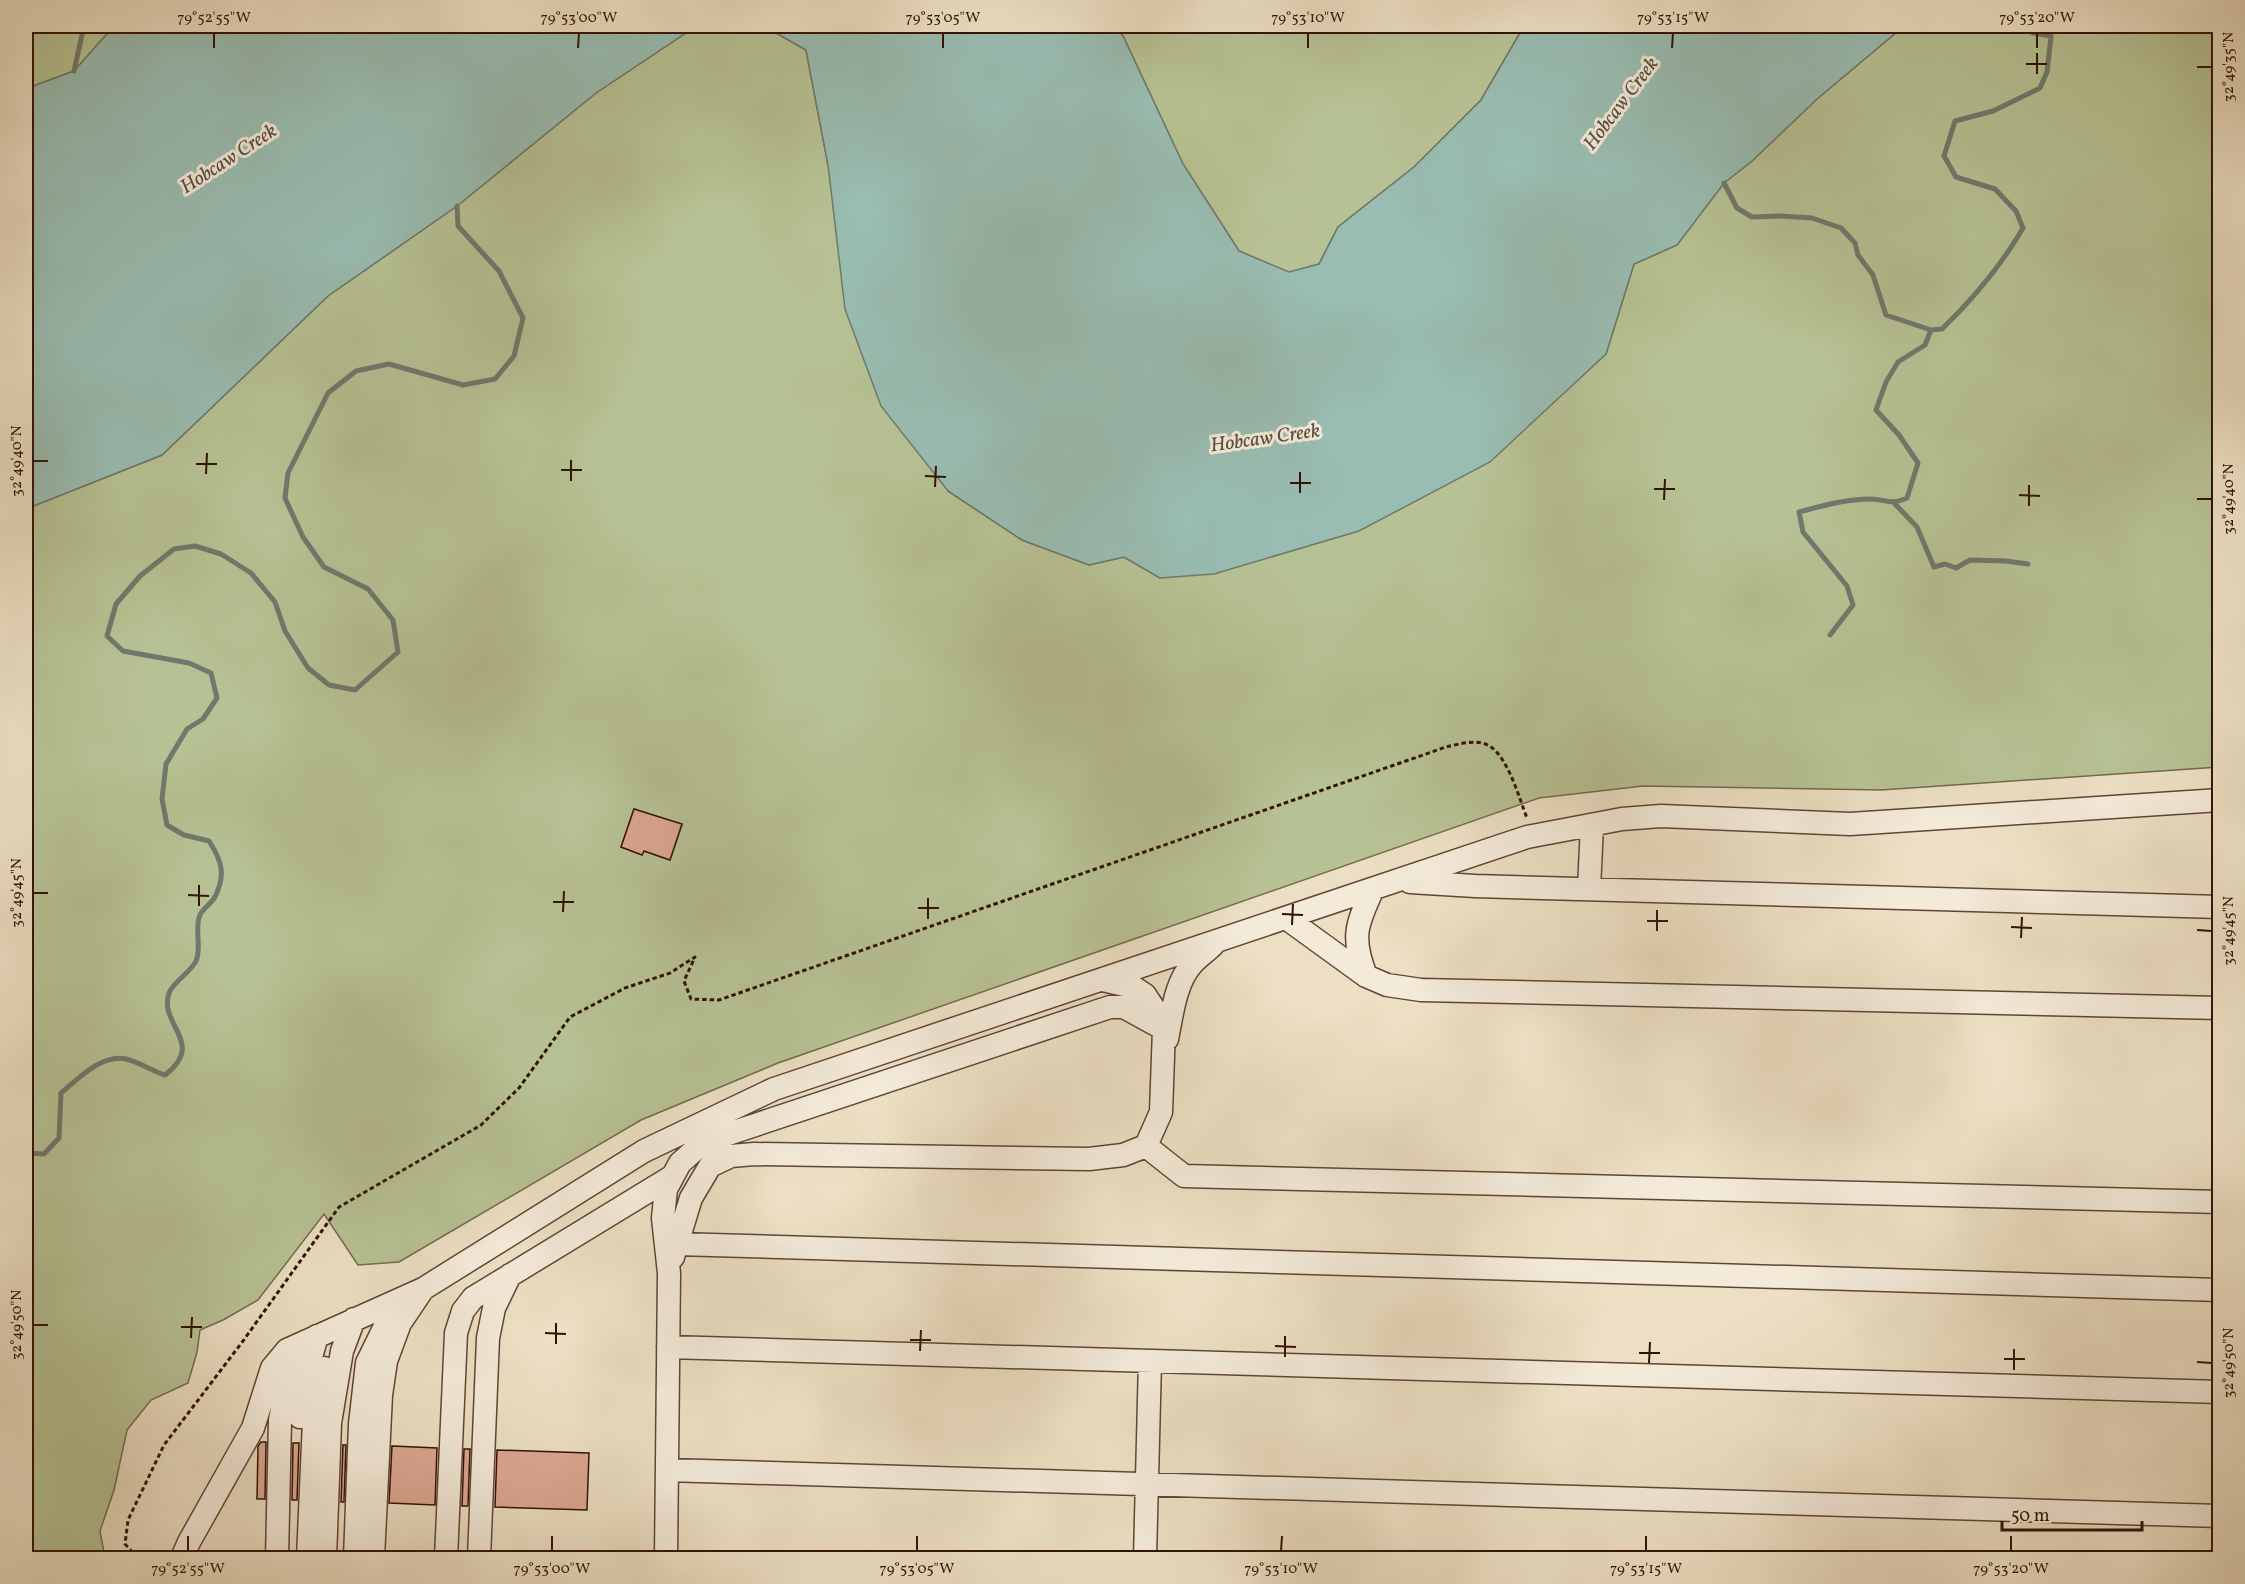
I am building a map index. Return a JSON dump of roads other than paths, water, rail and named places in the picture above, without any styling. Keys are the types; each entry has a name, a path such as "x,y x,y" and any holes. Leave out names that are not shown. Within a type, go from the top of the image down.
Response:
{"street":[{"path":"182,1558 253,1428 272,1368 327,1332 423,1289 644,1151 774,1089 1534,836 1622,819 1661,816 1850,824 2220,800"},
{"path":"1589,889 1592,825"},
{"path":"1396,881 1589,889 2220,907"},
{"path":"1366,976 1357,952 1357,940 1359,924 1373,889"},
{"path":"1286,918 1366,976 1387,985 1421,990 2220,1008"},
{"path":"1163,1056 1178,992 1185,974 1192,964 1219,940"},
{"path":"669,1273 691,1198 710,1166 731,1156 754,1154 1089,1159 1123,1155 1146,1146 1161,1112 1164,1029 1145,995 1133,987 1102,980"},
{"path":"666,1558 669,1273 663,1218 666,1189 680,1163 697,1148 725,1135 1110,1007 1124,1007 1164,1029"},
{"path":"1146,1146 1184,1176 2220,1202"},
{"path":"446,1558 456,1333 463,1311 473,1298 673,1176"},
{"path":"677,1244 2220,1290"},
{"path":"463,1558 475,1328 502,1280"},
{"path":"479,1558 488,1338 502,1280"},
{"path":"373,1558 381,1395 386,1361 400,1323 423,1289"},
{"path":"355,1558 360,1424 367,1363 398,1300"},
{"path":"264,1558 268,1438 273,1397 327,1332"},
{"path":"277,1558 280,1420 284,1398 327,1332"},
{"path":"294,1558 299,1425 305,1378 327,1332"},
{"path":"308,1558 314,1420 327,1332"},
{"path":"325,1558 330,1424 342,1351 327,1332"},
{"path":"327,1332 353,1364 347,1396 341,1558"},
{"path":"668,1347 2220,1392"},
{"path":"1145,1558 1150,1361"},
{"path":"667,1470 2220,1516"}],"water":[{"name":"Hobcaw Creek","path":"114,26 722,26 692,29 596,93 457,206 328,296 162,455 26,509 26,92 36,85 74,71"},
{"name":"Hobcaw Creek","path":"764,26 1115,26 1123,36 1183,164 1239,251 1289,272 1319,264 1338,227 1414,167 1481,100 1524,26 1904,26 1817,99 1752,161 1724,183 1677,245 1634,264 1606,354 1490,462 1359,531 1214,574 1160,578 1124,557 1089,565 1022,540 948,491 881,406 845,309 828,165 806,50"}],"waterway":[{"path":"74,71 84,26"},
{"path":"1724,183 1737,208 1752,217 1812,218 1841,228 1855,243 1858,255 1873,275 1886,315 1931,330 1942,329 1986,282 2023,228 2016,211 1995,189 1956,177 1944,156 1955,121 1993,111 2040,88 2047,72 2051,36 2033,33 2020,26"},
{"path":"26,1153 44,1154 59,1138 61,1093 90,1069 117,1058 136,1062 165,1075 177,1064 182,1053 182,1043 167,1004 169,993 196,961 198,920 215,897 221,882 220,862 209,841 184,835 167,825 162,799 166,764 187,729 203,719 217,698 211,673 189,663 123,651 107,636 116,604 140,576 174,549 195,546 221,554 251,573 275,602 285,631 308,668 329,685 355,690 398,652 393,620 368,589 324,567 303,537 285,498 288,473 328,393 356,371 389,364 463,385 495,379 514,356 523,318 499,271 458,226 457,206"},
{"path":"1830,635 1853,605 1847,586 1803,532 1799,512 1852,500 1876,499 1892,502 1907,498 1918,463 1899,435 1876,410 1886,382 1898,362 1925,345 1931,330"},
{"path":"1895,504 1917,527 1934,567 1945,564 1956,568 1970,560 2028,564"}]}
